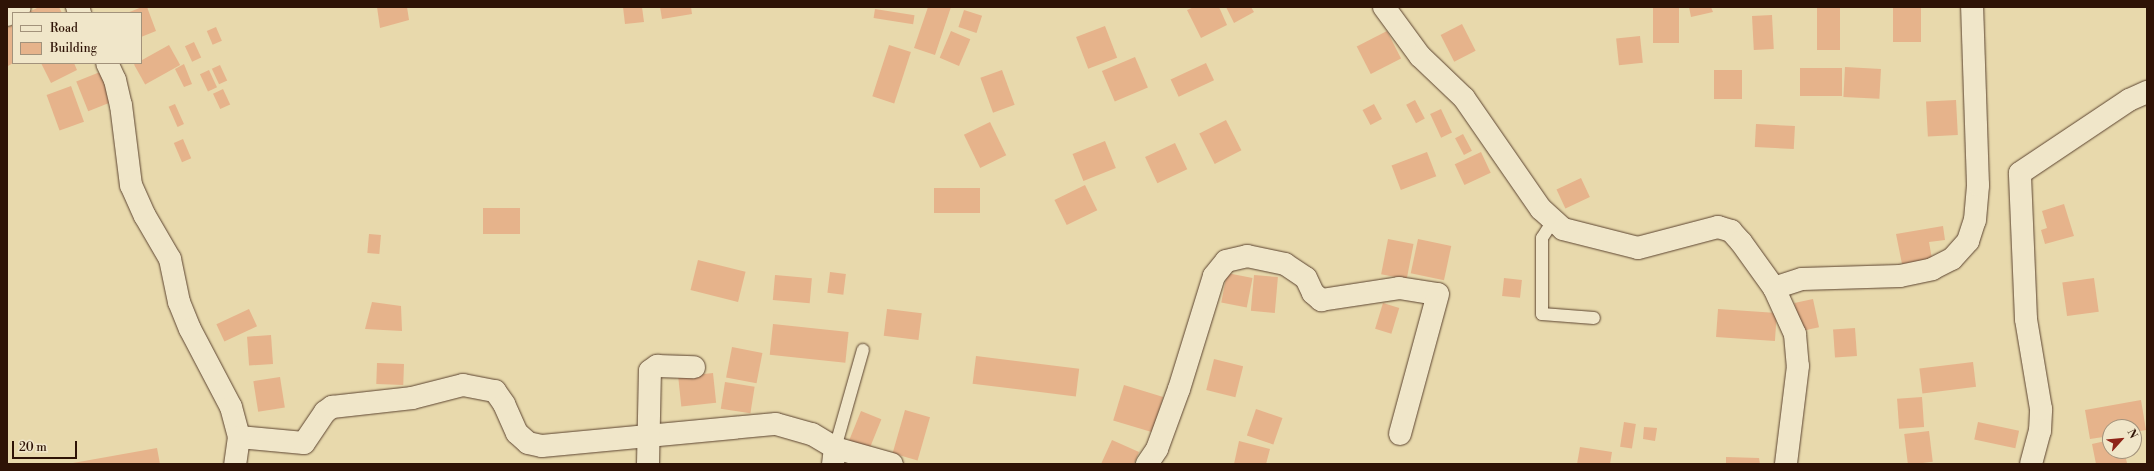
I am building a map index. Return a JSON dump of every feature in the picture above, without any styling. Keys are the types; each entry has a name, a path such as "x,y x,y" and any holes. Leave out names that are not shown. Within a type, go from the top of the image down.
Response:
{"street":[{"path":"7,15 20,7"},
{"path":"1384,7 1420,56 1464,98 1541,209 1553,221 1563,228 1638,248 1718,227 1731,231 1774,288 1795,334 1798,366 1786,464"},
{"path":"1774,288 1802,279 1900,276 1932,269 1952,259 1968,241 1975,220 1978,185 1972,7"},
{"path":"107,64 115,80 121,105 131,185 145,216 170,259 179,302 190,329 231,407 239,437 234,464"},
{"path":"2031,464 2040,431 2041,409 2026,319 2020,173 2129,100 2147,92"},
{"path":"1147,464 1157,449 1179,389 1214,276 1226,261 1246,256 1285,264 1306,278 1313,293 1321,300 1399,288 1438,294 1400,434"},
{"path":"648,464 650,371 657,366 694,367"},
{"path":"239,437 304,443 325,412 332,407 412,398 463,385 495,391 504,404 517,433 528,443 542,446 648,437 673,432 776,424 812,434 834,456 892,464"}],"lane":[{"path":"1553,221 1542,238 1542,314 1594,318"},
{"path":"834,456 863,350"}],"building":[{"path":"39,7 59,7 62,12 29,12"},
{"path":"142,7 147,7 156,31 142,37 142,12 130,12"},
{"path":"377,7 407,7 409,20 380,28"},
{"path":"623,7 642,7 644,22 625,24"},
{"path":"660,7 691,7 692,14 662,19"},
{"path":"928,7 951,7 935,55 914,48"},
{"path":"1194,7 1219,7 1227,25 1201,38 1187,10"},
{"path":"1226,7 1251,7 1254,12 1234,23"},
{"path":"1653,7 1679,7 1679,43 1653,43"},
{"path":"1689,7 1711,7 1713,12 1691,17"},
{"path":"1893,7 1921,7 1921,42 1893,42"},
{"path":"1817,8 1840,8 1840,50 1817,50"},
{"path":"875,9 915,15 913,24 874,18"},
{"path":"964,10 982,16 977,33 958,27"},
{"path":"1772,15 1774,49 1754,50 1752,16"},
{"path":"1462,24 1476,51 1454,62 1441,35"},
{"path":"12,26 12,64 8,66 7,28"},
{"path":"1105,26 1117,58 1088,69 1076,37"},
{"path":"216,27 222,41 213,45 207,31"},
{"path":"951,31 970,39 959,66 940,58"},
{"path":"1387,31 1401,59 1371,74 1357,46"},
{"path":"1640,36 1643,63 1619,65 1616,39"},
{"path":"194,42 201,57 192,62 185,46"},
{"path":"169,45 180,65 145,85 134,64 142,64 142,60"},
{"path":"889,45 911,52 894,103 872,96"},
{"path":"1135,57 1148,87 1115,101 1102,71"},
{"path":"1206,63 1214,80 1179,97 1171,79"},
{"path":"42,64 74,64 77,70 51,83"},
{"path":"184,64 192,84 184,87 175,69"},
{"path":"220,65 227,80 219,84 212,69"},
{"path":"1845,67 1881,69 1879,99 1843,97"},
{"path":"1800,68 1842,68 1842,96 1800,96"},
{"path":"105,70 117,100 88,111 76,82"},
{"path":"209,70 217,87 208,91 200,74"},
{"path":"1002,70 1015,105 993,113 980,78"},
{"path":"1714,70 1742,70 1742,99 1714,99"},
{"path":"71,86 84,122 60,131 47,95"},
{"path":"223,89 230,104 220,109 213,94"},
{"path":"1415,100 1425,119 1416,123 1406,105"},
{"path":"1956,100 1958,135 1928,137 1926,102"},
{"path":"175,104 184,124 178,127 169,107"},
{"path":"1374,104 1382,119 1371,125 1363,110"},
{"path":"1441,109 1452,133 1441,138 1430,114"},
{"path":"1226,120 1241,150 1215,164 1199,134"},
{"path":"990,122 1006,155 980,168 964,135"},
{"path":"1756,124 1795,126 1794,149 1755,147"},
{"path":"1463,134 1472,151 1464,155 1455,138"},
{"path":"183,139 191,158 182,162 174,143"},
{"path":"1105,141 1116,168 1083,181 1073,154"},
{"path":"1175,143 1187,169 1157,183 1145,157"},
{"path":"1427,152 1436,176 1401,190 1392,166"},
{"path":"1481,152 1491,173 1464,185 1455,164"},
{"path":"1581,178 1590,197 1565,208 1557,189"},
{"path":"1085,185 1097,210 1067,225 1054,200"},
{"path":"934,188 980,188 980,213 934,213"},
{"path":"2064,204 2074,236 2045,244 2041,230 2047,228 2042,211"},
{"path":"483,208 520,208 520,234 483,234"},
{"path":"1943,226 1945,240 1929,242 1932,259 1902,264 1896,234"},
{"path":"369,234 381,235 379,254 367,253"},
{"path":"1388,239 1414,244 1407,279 1381,274"},
{"path":"1418,239 1451,246 1444,280 1411,273"},
{"path":"698,260 746,272 738,302 691,290"},
{"path":"830,272 846,274 843,295 827,293"},
{"path":"1227,273 1253,278 1247,307 1221,302"},
{"path":"775,275 812,278 810,303 773,300"},
{"path":"1254,275 1278,277 1275,313 1251,311"},
{"path":"1504,278 1522,280 1520,298 1502,296"},
{"path":"2094,278 2099,312 2067,316 2062,282"},
{"path":"1813,299 1819,327 1800,331 1794,303"},
{"path":"372,302 401,306 402,331 365,329"},
{"path":"1383,303 1399,308 1391,334 1375,329"},
{"path":"249,309 257,326 224,341 216,324"},
{"path":"887,309 922,313 918,340 884,336"},
{"path":"1718,309 1777,313 1775,341 1716,337"},
{"path":"773,324 849,332 845,363 770,355"},
{"path":"1855,328 1857,356 1835,357 1833,330"},
{"path":"271,335 273,364 249,366 247,337"},
{"path":"732,347 762,353 757,383 726,377"},
{"path":"976,356 1079,369 1076,396 973,384"},
{"path":"1214,359 1243,366 1235,397 1206,390"},
{"path":"1973,362 1976,387 1922,393 1919,369"},
{"path":"377,363 404,364 403,385 376,384"},
{"path":"713,373 716,403 681,406 678,377"},
{"path":"280,377 285,408 258,412 253,381"},
{"path":"725,382 755,387 750,413 721,409"},
{"path":"1124,385 1163,397 1152,432 1113,420"},
{"path":"1922,397 1924,427 1899,429 1897,399"},
{"path":"2141,400 2146,430 2142,431 2142,419 2102,419 2102,437 2090,439 2085,410"},
{"path":"1256,409 1282,418 1273,445 1247,435"},
{"path":"905,410 930,417 918,460 893,453"},
{"path":"861,411 881,419 868,452 848,443"},
{"path":"1624,422 1636,424 1632,449 1620,447"},
{"path":"1978,422 2019,431 2015,448 1974,440"},
{"path":"1644,427 1657,428 1655,441 1643,439"},
{"path":"1929,431 1933,462 1908,464 1904,434"},
{"path":"1112,440 1139,452 1134,464 1101,464"},
{"path":"1239,441 1270,449 1266,464 1234,464"},
{"path":"2102,442 2102,459 2126,459 2127,463 2096,464 2092,444"},
{"path":"1580,447 1612,452 1610,464 1577,464"},
{"path":"157,448 160,464 73,464 73,463"},
{"path":"1726,457 1759,458 1760,464 1726,464"}]}
